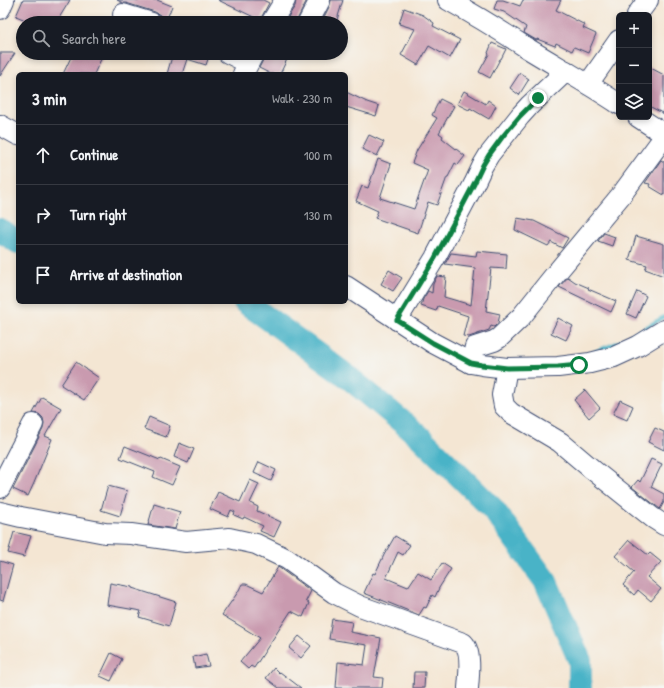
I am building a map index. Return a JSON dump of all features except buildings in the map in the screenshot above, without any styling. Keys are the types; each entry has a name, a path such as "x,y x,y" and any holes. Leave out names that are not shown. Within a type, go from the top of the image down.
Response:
{"street":[{"path":"0,9 4,0"},
{"path":"312,16 320,0"},
{"path":"448,0 488,22 616,102"},
{"path":"639,12 648,0"},
{"path":"274,16 282,1"},
{"path":"123,14 129,16"},
{"path":"588,84 616,44"},
{"path":"400,314 435,258 489,155 503,136 530,105 566,71"},
{"path":"473,356 499,338 522,317 622,194 664,135 642,120"},
{"path":"0,126 16,134"},
{"path":"348,287 400,314 433,343 473,356 482,365 507,368 558,367 590,364 614,357 638,346 664,330"},
{"path":"507,368 502,395 504,404 508,409 518,417 560,442 653,518 664,525"},
{"path":"0,488 33,424"},
{"path":"0,512 105,533 131,534 186,542 229,538 256,544 287,559 334,593 360,606 463,643 468,651 468,688"}],"waterway":[{"path":"0,230 16,241"},
{"path":"248,304 347,376 419,436 493,509 546,582 580,661 580,688"},
{"path":"592,353 624,340 664,317"}],"route":[{"path":"538,98 520,116 489,155 435,258 397,320 433,343 471,363 507,368 579,365"}]}
